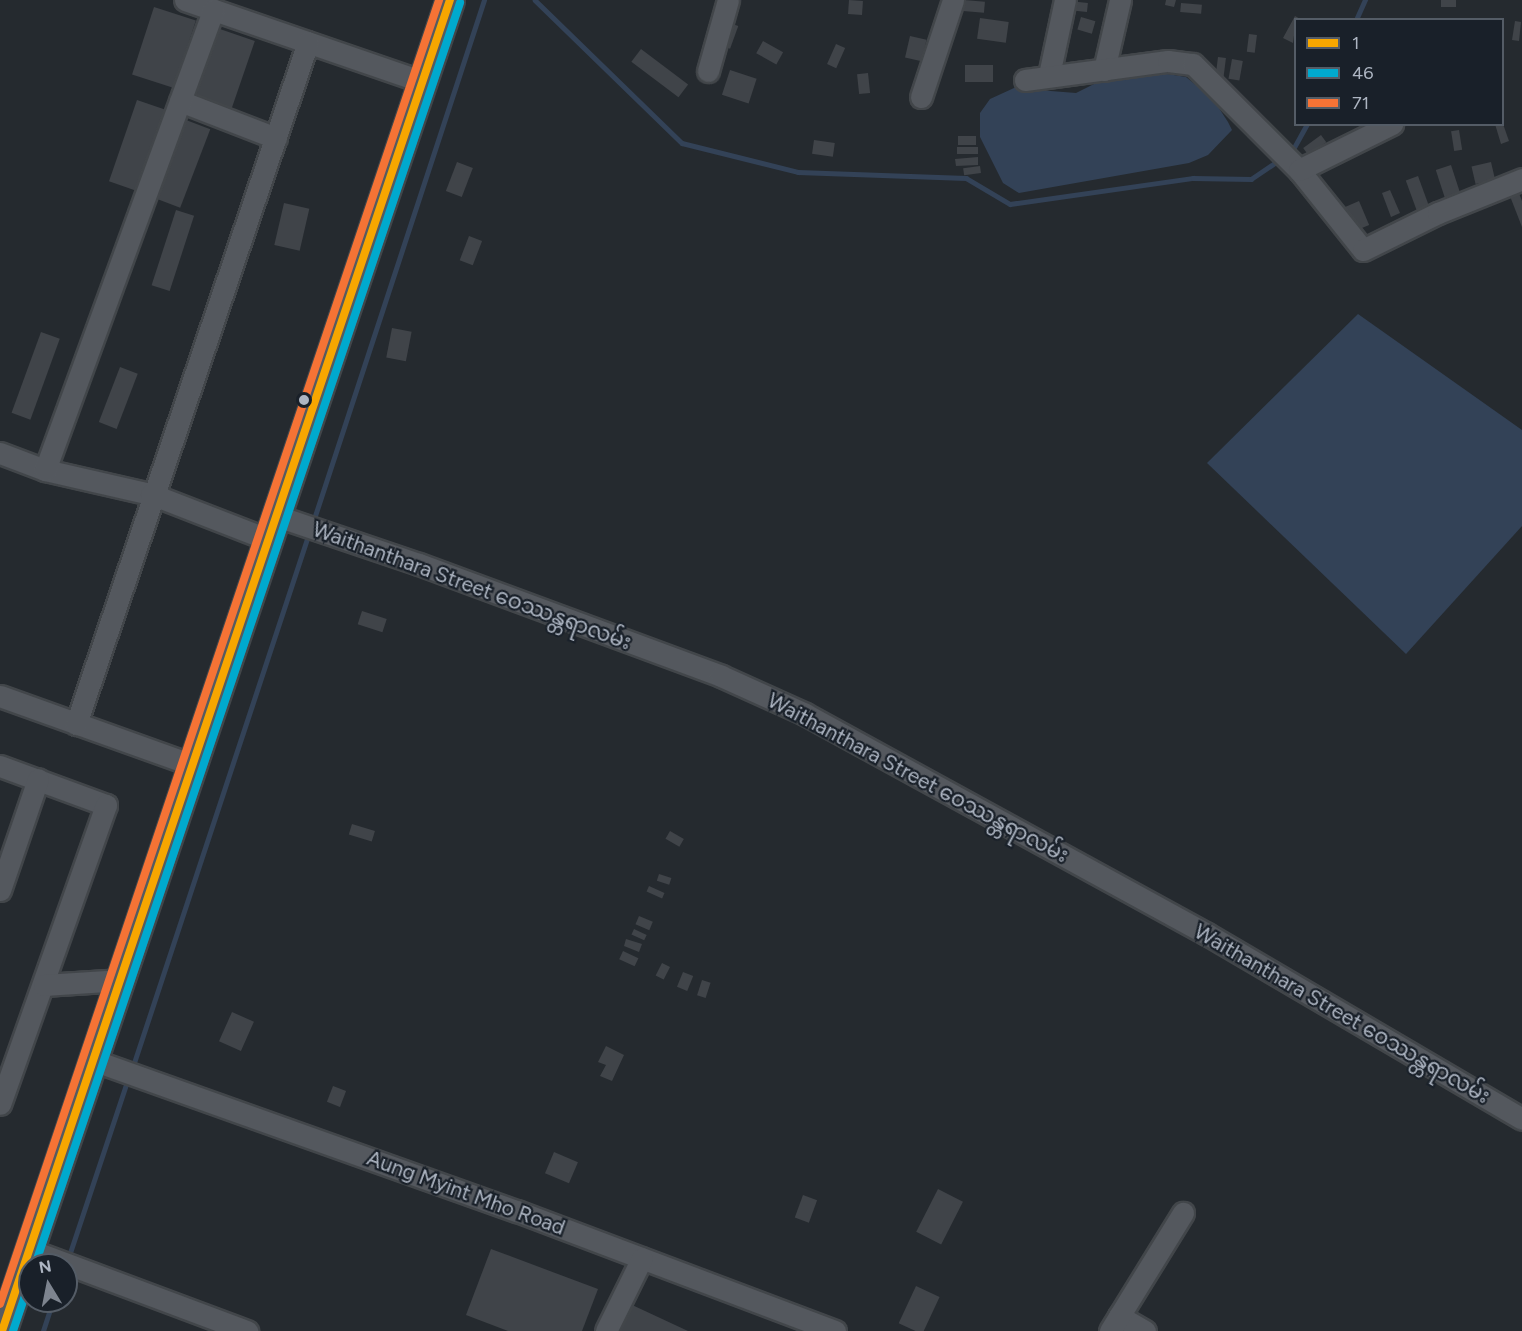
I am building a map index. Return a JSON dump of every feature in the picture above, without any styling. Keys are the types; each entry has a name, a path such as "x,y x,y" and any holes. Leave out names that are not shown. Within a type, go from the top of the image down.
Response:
{"main road":[{"path":"2,1331 95,1061 450,0"}],"street":[{"path":"185,0 423,82"},
{"path":"708,72 728,0"},
{"path":"921,97 953,0"},
{"path":"1049,75 1065,0"},
{"path":"1104,70 1120,0"},
{"path":"45,470 213,10"},
{"path":"76,724 152,494 308,42"},
{"path":"1025,80 1168,61 1193,64 1299,170 1363,250 1438,213 1522,179"},
{"path":"180,101 276,138"},
{"path":"1299,170 1388,126"},
{"name":"Waithanthara Street ဝေဿန္တရာလမ်း","path":"0,453 45,470 152,494 272,528 419,564 721,676 806,714 1197,928 1522,1119"},
{"path":"0,696 193,765"},
{"path":"0,765 106,806 0,1104"},
{"path":"0,890 7,846 38,779"},
{"path":"44,985 122,980"},
{"name":"Aung Myint Mho Road","path":"95,1061 642,1258 835,1331"},
{"path":"1145,1331 1114,1323 1183,1213"},
{"path":"30,1250 192,1321 248,1331"},
{"path":"606,1331 642,1258"}],"water":[{"path":"1161,73 1186,77 1213,99 1228,122 1232,130 1208,155 1189,163 1019,193 1003,183 980,137 980,113 990,99 1014,88 1076,93 1098,82"},
{"path":"1358,314 1522,430 1522,526 1406,654 1207,463"}],"building":[{"path":"849,0 863,1 862,15 848,14"},
{"path":"964,0 985,2 984,13 963,11"},
{"path":"1166,0 1176,0 1174,7 1165,5"},
{"path":"1441,0 1456,0 1456,7 1441,7"},
{"path":"1069,1 1088,3 1087,12 1068,10"},
{"path":"1181,3 1202,5 1201,14 1180,12"},
{"path":"154,7 196,21 174,88 132,75"},
{"path":"1295,16 1298,18 1294,18 1293,43 1283,38"},
{"path":"1081,17 1095,21 1092,34 1077,29"},
{"path":"980,18 1009,22 1006,43 977,39"},
{"path":"1515,21 1521,22 1519,41 1512,40"},
{"path":"727,22 738,26 730,49 719,45"},
{"path":"217,28 255,41 232,108 194,95"},
{"path":"1249,34 1257,35 1255,53 1247,52"},
{"path":"910,36 927,40 922,61 905,57"},
{"path":"763,41 783,52 776,64 756,53"},
{"path":"836,44 845,48 836,68 827,64"},
{"path":"641,49 688,85 678,97 631,62"},
{"path":"1218,57 1226,58 1223,81 1215,80"},
{"path":"1232,59 1243,61 1239,81 1229,79"},
{"path":"965,65 993,65 993,82 965,82"},
{"path":"730,70 757,79 749,103 722,95"},
{"path":"868,73 870,93 859,94 857,74"},
{"path":"137,100 166,110 138,191 109,181"},
{"path":"186,120 210,129 180,208 156,198"},
{"path":"1496,126 1504,126 1509,141 1501,144"},
{"path":"1459,130 1462,150 1454,151 1451,131"},
{"path":"1321,135 1326,142 1308,155 1303,148"},
{"path":"958,136 976,136 976,145 958,145"},
{"path":"814,140 835,143 833,157 812,154"},
{"path":"957,147 978,147 978,154 957,154"},
{"path":"978,157 978,165 956,166 955,159"},
{"path":"457,162 473,168 462,197 446,191"},
{"path":"1491,162 1495,180 1476,184 1472,166"},
{"path":"1451,165 1460,193 1445,198 1436,170"},
{"path":"980,166 981,173 964,175 963,168"},
{"path":"1418,176 1429,206 1417,211 1406,180"},
{"path":"1517,188 1522,201 1522,227 1508,191"},
{"path":"1390,190 1400,213 1391,217 1382,193"},
{"path":"1359,201 1369,225 1354,232 1343,208"},
{"path":"284,203 309,209 300,251 274,245"},
{"path":"176,210 194,216 170,291 152,285"},
{"path":"469,236 482,241 473,265 460,260"},
{"path":"392,328 412,332 406,361 386,357"},
{"path":"41,332 60,339 30,420 12,413"},
{"path":"120,367 138,374 117,429 99,422"},
{"path":"362,611 387,619 382,632 358,624"},
{"path":"352,824 375,831 372,842 349,835"},
{"path":"670,831 684,839 679,847 666,839"},
{"path":"659,874 671,878 669,885 657,881"},
{"path":"649,886 665,893 662,898 647,891"},
{"path":"639,916 653,922 649,930 635,924"},
{"path":"634,929 647,935 644,940 631,934"},
{"path":"626,939 642,944 639,952 624,946"},
{"path":"623,951 638,958 635,966 619,959"},
{"path":"662,963 670,967 664,980 656,975"},
{"path":"683,972 693,976 687,991 677,987"},
{"path":"702,980 711,983 706,998 697,995"},
{"path":"232,1012 254,1022 241,1051 219,1041"},
{"path":"606,1046 624,1055 612,1081 600,1076 606,1065 598,1062"},
{"path":"333,1086 346,1091 340,1107 327,1102"},
{"path":"554,1152 578,1162 569,1183 545,1173"},
{"path":"938,1189 963,1202 941,1244 916,1232"},
{"path":"803,1195 817,1200 809,1223 795,1218"},
{"path":"491,1249 598,1289 582,1331 508,1331 466,1315"},
{"path":"916,1286 940,1297 924,1331 915,1331 899,1323"},
{"path":"630,1304 688,1331 617,1331"}],"waterway":[{"path":"313,522 484,0"},
{"path":"535,0 682,143 798,172 966,178 1010,204 1193,178 1251,179 1281,159"},
{"path":"1357,18 1365,0"},
{"path":"1291,153 1306,126"},
{"path":"132,1069 309,533"},
{"path":"70,1253 128,1079"},
{"path":"43,1331 49,1313"}],"transit line":[{"name":"71","path":"0,1304 439,0"},
{"name":"1","path":"2,1331 450,0"},
{"name":"46","path":"39,1253 460,3"},
{"name":"46","path":"13,1331 19,1313"}]}
